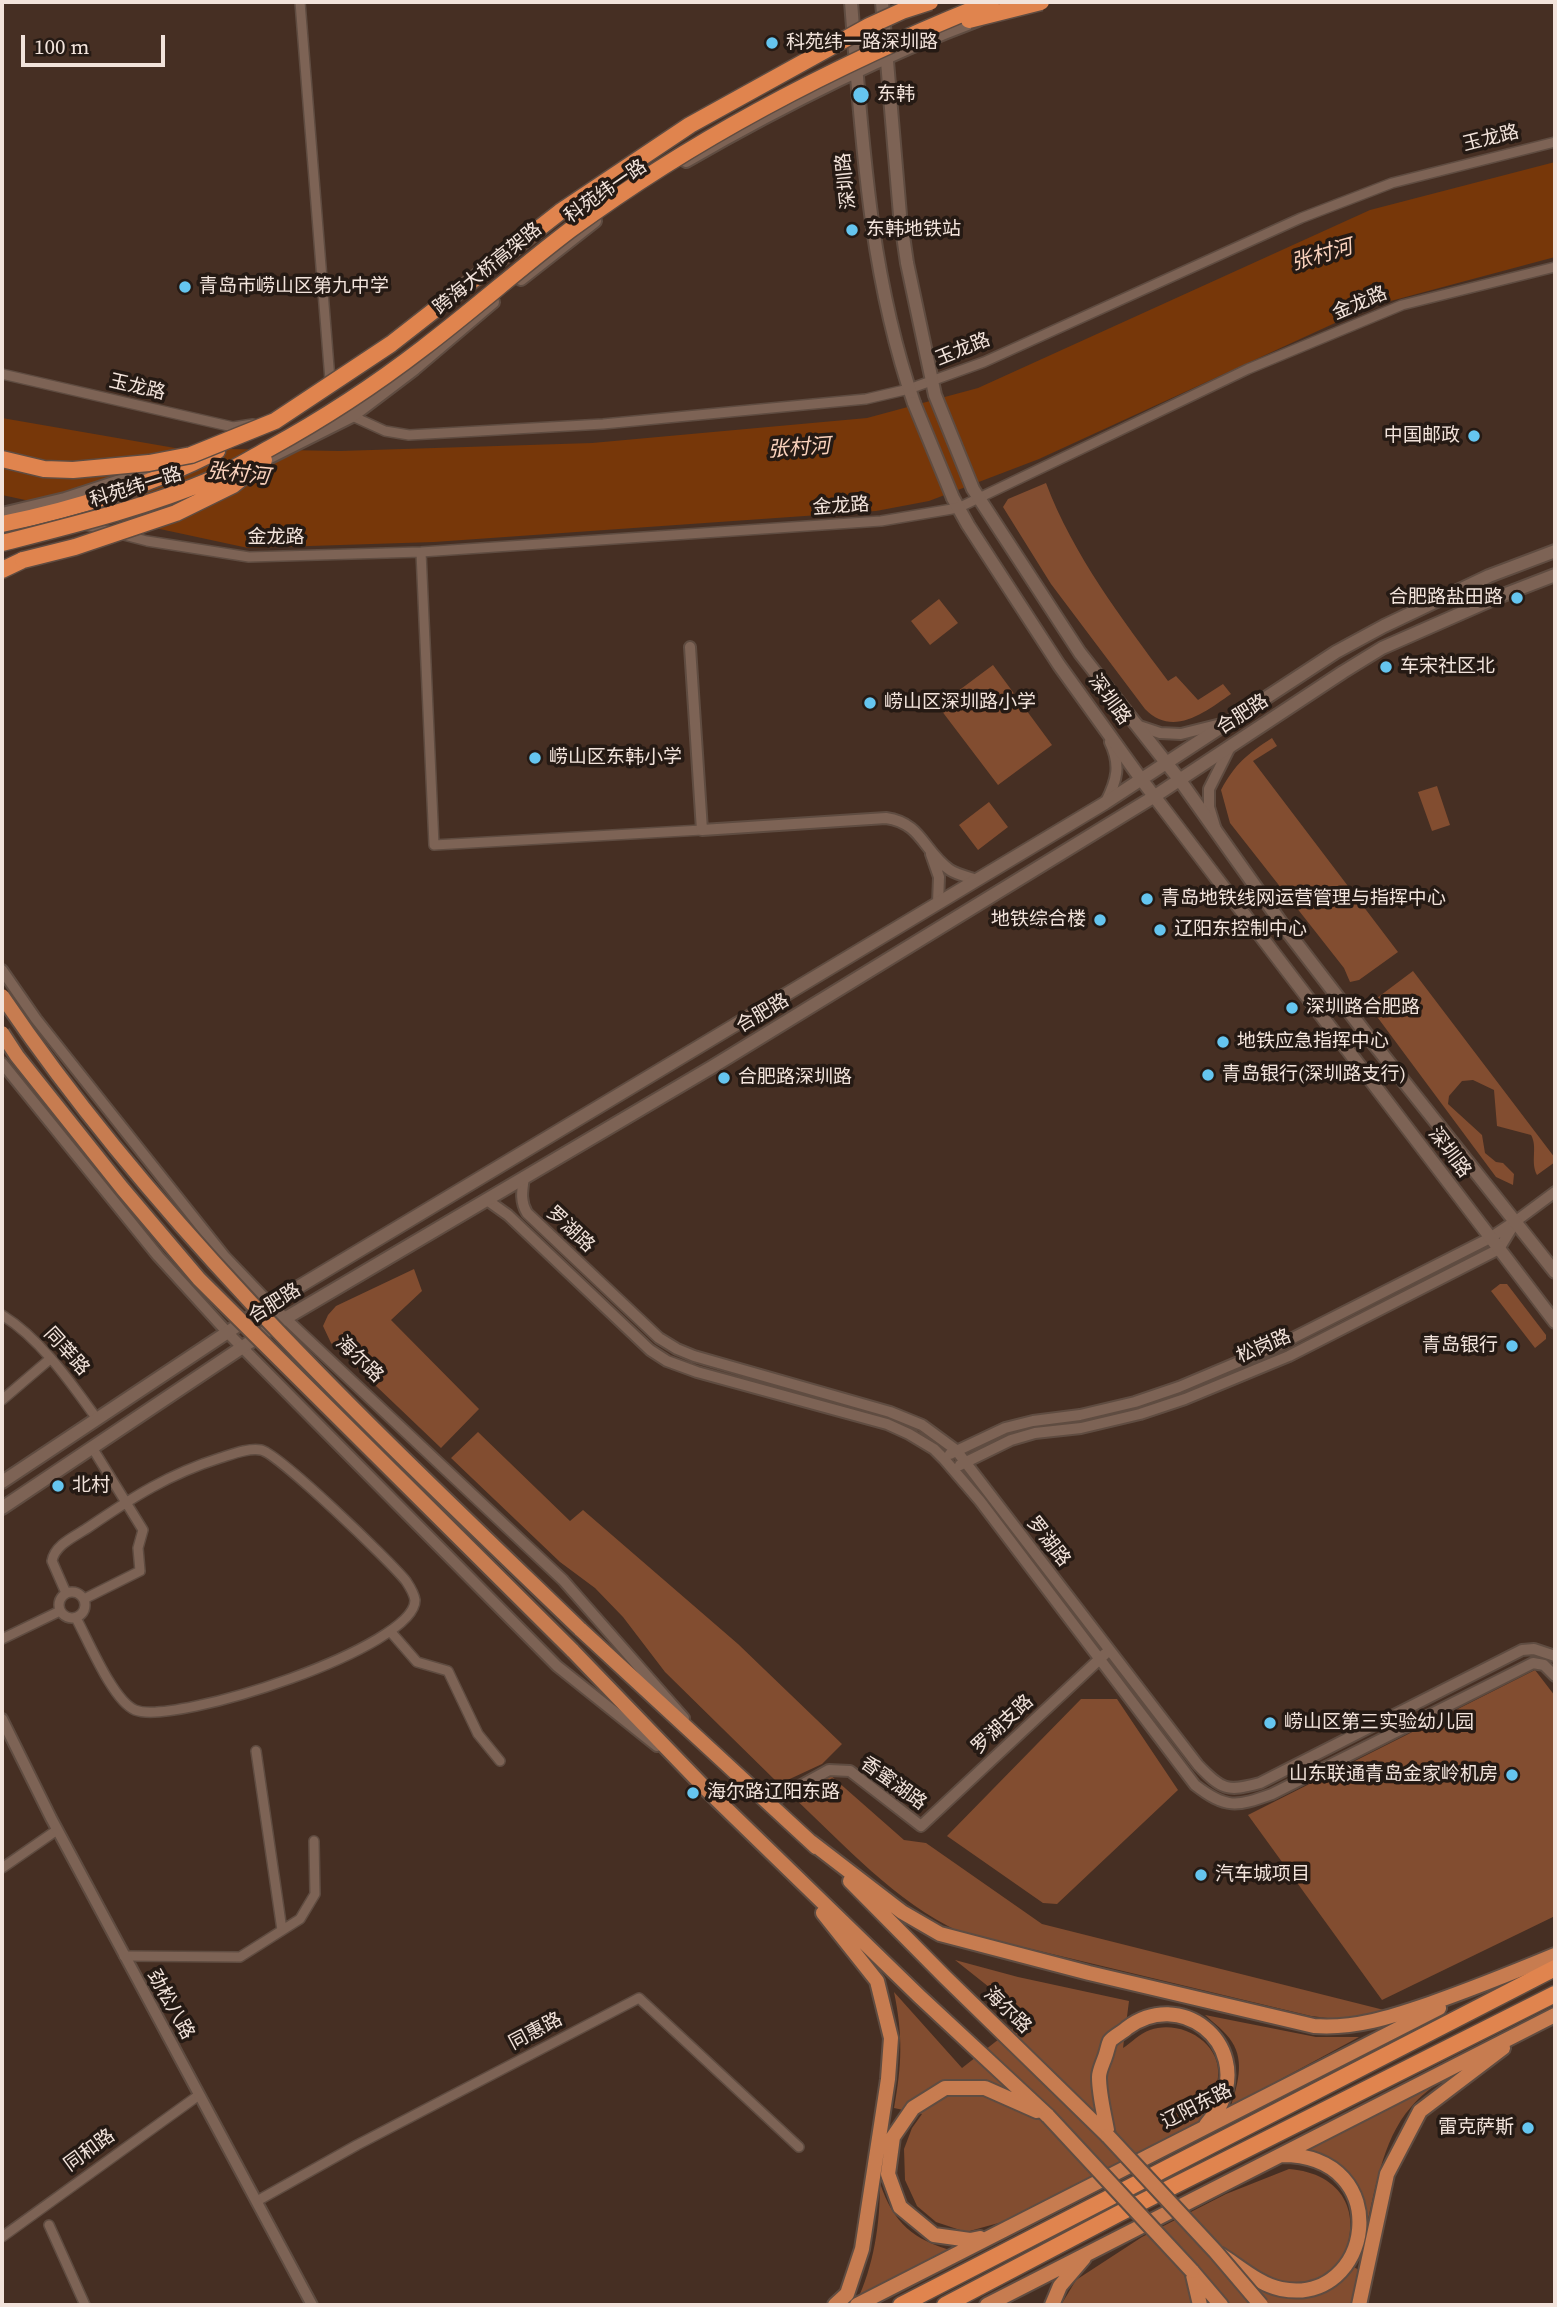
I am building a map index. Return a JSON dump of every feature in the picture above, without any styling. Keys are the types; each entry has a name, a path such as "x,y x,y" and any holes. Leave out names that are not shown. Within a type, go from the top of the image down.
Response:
{"highway":[{"name":"跨海大桥高架路","path":"270,422 391,344 560,212 647,152 819,53 909,7 932,2"},
{"name":"跨海大桥高架路","path":"2,543 150,502 215,478 299,432 423,348 570,231 697,146 789,94 912,33 991,2"},
{"path":"912,33 1041,2"},
{"path":"2,460 44,469 73,470 149,463 191,455 270,422"},
{"path":"2,524 119,493 191,464 270,422"},
{"path":"2,567 75,547 176,513 233,485 299,432"},
{"name":"辽阳东路","path":"901,2305 1555,1968"},
{"path":"944,2305 1118,2214 1555,1994"}],"main road":[{"name":"深圳路","path":"850,2 871,224 880,272 909,388 956,503 1059,665 1141,779 1555,1322"},
{"name":"深圳路","path":"882,2 900,215 907,263 935,395 976,494 1080,653 1179,779 1287,931 1555,1272"},
{"name":"科苑纬一路","path":"2,514 65,499 175,463 270,422 420,315 523,233 677,125 853,27 883,25 932,2"},
{"name":"科苑纬一路","path":"2,543 60,532 201,488 278,454 352,416 414,369 524,276 656,178 759,120 886,57 1026,2"},
{"name":"合肥路","path":"2,1482 271,1304 1105,803 1336,652 1489,576 1555,551"},
{"name":"合肥路","path":"2,1508 286,1318 712,1068 1155,796 1382,648 1555,575"},
{"name":"海尔路","path":"2,996 42,1056 136,1173 250,1301 439,1493 580,1629 811,1842 945,1978 1108,2136 1216,2251 1261,2305"},
{"path":"2,1033 17,1056 122,1188 199,1279 572,1650 689,1772 919,1996 1048,2116 1221,2305"},
{"path":"811,1842 902,1912 940,1934 1089,1973 1314,2026 1335,2028 1375,2022 1482,1986 1555,1955"},
{"path":"786,1865 877,1981 891,2038 888,2079 862,2249 847,2294 835,2305"},
{"name":"辽阳东路","path":"857,2305 1482,1986 1555,1944"},
{"path":"1359,2305 1387,2174 1420,2111 1555,2012"},
{"path":"1108,2136 1099,2076 1111,2041 1137,2021 1163,2014 1202,2024 1215,2036 1223,2050 1228,2068 1227,2087 1221,2105 1205,2127"},
{"path":"987,2305 1536,2024"},
{"path":"991,2236 970,2240 934,2235 900,2207 888,2174 893,2137 913,2108 946,2088 985,2088 1048,2116"},
{"path":"1216,2251 1263,2282 1280,2289 1301,2291 1326,2283 1344,2269 1354,2252 1360,2232 1356,2201 1347,2181 1335,2169 1320,2161 1280,2155"},
{"path":"1052,2305 1060,2286 1089,2252"},
{"path":"1192,2271 1200,2305"}],"street":[{"path":"300,2 330,380"},
{"name":"玉龙路","path":"352,416 385,431 409,435 617,422 866,399 932,381 984,362 1301,218 1392,183 1555,142"},
{"name":"金龙路","path":"83,524 148,541 249,557 421,552 881,522 956,503 1248,369 1402,305 1555,267"},
{"name":"玉龙路","path":"2,374 233,427 270,422"},
{"path":"421,552 434,845 886,818 914,829 930,851 950,870 977,880"},
{"path":"691,647 702,830"},
{"path":"1103,723 1118,769 1113,789 1105,803"},
{"path":"1135,724 1160,733 1181,734 1225,723"},
{"path":"1217,832 1209,807 1209,789 1231,746"},
{"path":"930,851 939,877 938,903"},
{"name":"海尔路","path":"2,970 36,1019 225,1257 271,1304 563,1580 716,1754"},
{"path":"2,1063 158,1256 227,1332 557,1666 689,1772"},
{"name":"罗湖路","path":"524,1177 522,1195 527,1213 659,1338 694,1356 890,1412 922,1425 956,1450 1198,1765 1216,1784 1236,1790 1260,1783 1522,1650 1534,1649 1555,1656"},
{"path":"1499,1249 1516,1221 1555,1192"},
{"path":"487,1200 508,1215 650,1350 667,1361 697,1372 887,1424 934,1449 954,1470 1195,1785 1226,1804 1245,1804 1272,1794 1532,1663 1544,1665 1555,1676"},
{"name":"松岗路","path":"944,1459 956,1450 1005,1428 1032,1420 1091,1412 1135,1402 1281,1345 1490,1238 1516,1221"},
{"name":"松岗路","path":"954,1470 964,1462 1011,1440 1035,1433 1081,1427 1140,1414 1185,1399 1289,1356 1499,1249"},
{"name":"同莘路","path":"2,1315 26,1334 62,1371 97,1419"},
{"path":"2,1400 50,1359"},
{"path":"85,1600 140,1571 138,1548 144,1530 93,1449"},
{"path":"66,1593 52,1562 58,1549 125,1502 167,1478 205,1463 255,1450 267,1452 315,1492 388,1562 411,1588 414,1596 414,1607 402,1622 316,1670 230,1697 149,1714 133,1709 117,1695 76,1618"},
{"path":"66,1593 79,1593 85,1600"},
{"path":"66,1593 59,1603 61,1611 67,1617 76,1618 83,1612 85,1600"},
{"path":"2,1639 61,1611"},
{"path":"390,1631 417,1662 448,1671 478,1734 500,1761"},
{"name":"罗湖支路","path":"921,1826 1110,1650"},
{"name":"劲松八路","path":"2,1719 57,1830 312,2305"},
{"path":"256,1751 282,1930"},
{"name":"香蜜湖路","path":"769,1802 829,1770 850,1771 921,1826"},
{"path":"2,1868 57,1830"},
{"path":"124,1956 240,1957 300,1919 315,1894 314,1841"},
{"name":"同惠路","path":"257,2201 639,1998 799,2147"},
{"name":"同和路","path":"2,2236 200,2095"},
{"path":"49,2225 85,2305"}],"shaded area":[{"path":"1046,483 1084,561 1168,681 1176,676 1198,700 1223,684 1231,694 1200,714 1178,722 1156,717 1145,709 1051,584 1003,507 1008,499"},
{"path":"939,599 958,623 930,645 911,621"},
{"path":"993,665 1052,745 998,785 938,706"},
{"path":"1272,738 1277,746 1253,761 1398,952 1359,980 1350,982 1344,968 1230,823 1221,790 1242,760"},
{"path":"1437,786 1450,825 1432,831 1418,792"},
{"path":"989,802 1008,827 978,850 959,825"},
{"path":"1413,971 1555,1158 1555,1162 1537,1175 1531,1135 1497,1126 1494,1090 1473,1080 1462,1081 1449,1096 1448,1104 1482,1135 1485,1153 1496,1162 1503,1163 1514,1174 1513,1185 1496,1177 1378,1018 1369,1010 1377,998"},
{"path":"414,1269 422,1291 391,1320 479,1409 441,1448 331,1343 323,1326 336,1306"},
{"path":"1500,1284 1507,1284 1546,1335 1546,1339 1535,1348 1491,1291"},
{"path":"478,1432 570,1521 583,1510 738,1644 842,1744 822,1764 779,1784 665,1672 623,1617 595,1588 560,1562 451,1458"},
{"path":"1535,1670 1555,1696 1555,1916 1382,2000 1248,1815"},
{"path":"1081,1699 1117,1699 1178,1790 1057,1904 1043,1903 947,1836"},
{"path":"829,1774 904,1840 926,1843 1042,1924 1388,2011 1344,2020 1311,2016 960,1932 936,1920 892,1889 792,1796"},
{"path":"955,1960 1129,2001 1123,2048 1146,2031 1162,2027 1186,2031 1197,2036 1213,2053 1218,2077 1214,2095 1200,2122 1002,2222 966,2232 936,2222 917,2206 905,2180 904,2149 912,2128 922,2114 894,2108 900,2050 894,1992 962,2068 1022,2021 989,1987"},
{"path":"1205,2015 1316,2037 1359,2037 1231,2106 1239,2074 1236,2050 1227,2035"},
{"path":"1444,2078 1415,2103 1393,2136 1380,2168 1364,2236 1355,2191 1342,2168 1332,2160 1301,2150"},
{"path":"1289,2169 1323,2178 1344,2198 1350,2227 1342,2260 1359,2270 1351,2305 1061,2305 1076,2280 1142,2237 1226,2194"},
{"path":"880,2183 891,2209 907,2228 939,2247 953,2251 856,2303 875,2244"}],"water":[{"name":"张村河","path":"1555,162 1555,257 1372,306 1039,459 929,501 876,511 434,542 248,548 2,495 2,418 175,448 340,451 592,443 867,418 978,388 1370,210"}],"place":[{"name":"科苑纬一路深圳路","path":"772,43"},
{"name":"东韩","path":"861,95"},
{"name":"东韩地铁站","path":"852,230"},
{"name":"青岛市崂山区第九中学","path":"185,287"},
{"name":"中国邮政","path":"1474,436"},
{"name":"合肥路盐田路","path":"1517,598"},
{"name":"车宋社区北","path":"1386,667"},
{"name":"崂山区深圳路小学","path":"870,703"},
{"name":"崂山区东韩小学","path":"535,758"},
{"name":"青岛地铁线网运营管理与指挥中心","path":"1147,899"},
{"name":"地铁综合楼","path":"1100,920"},
{"name":"辽阳东控制中心","path":"1160,930"},
{"name":"深圳路合肥路","path":"1292,1008"},
{"name":"地铁应急指挥中心","path":"1223,1042"},
{"name":"青岛银行(深圳路支行)","path":"1208,1075"},
{"name":"合肥路深圳路","path":"724,1078"},
{"name":"青岛银行","path":"1512,1346"},
{"name":"北村","path":"58,1486"},
{"name":"崂山区第三实验幼儿园","path":"1270,1723"},
{"name":"山东联通青岛金家岭机房","path":"1512,1775"},
{"name":"海尔路辽阳东路","path":"693,1793"},
{"name":"汽车城项目","path":"1201,1875"},
{"name":"雷克萨斯","path":"1528,2128"}]}
